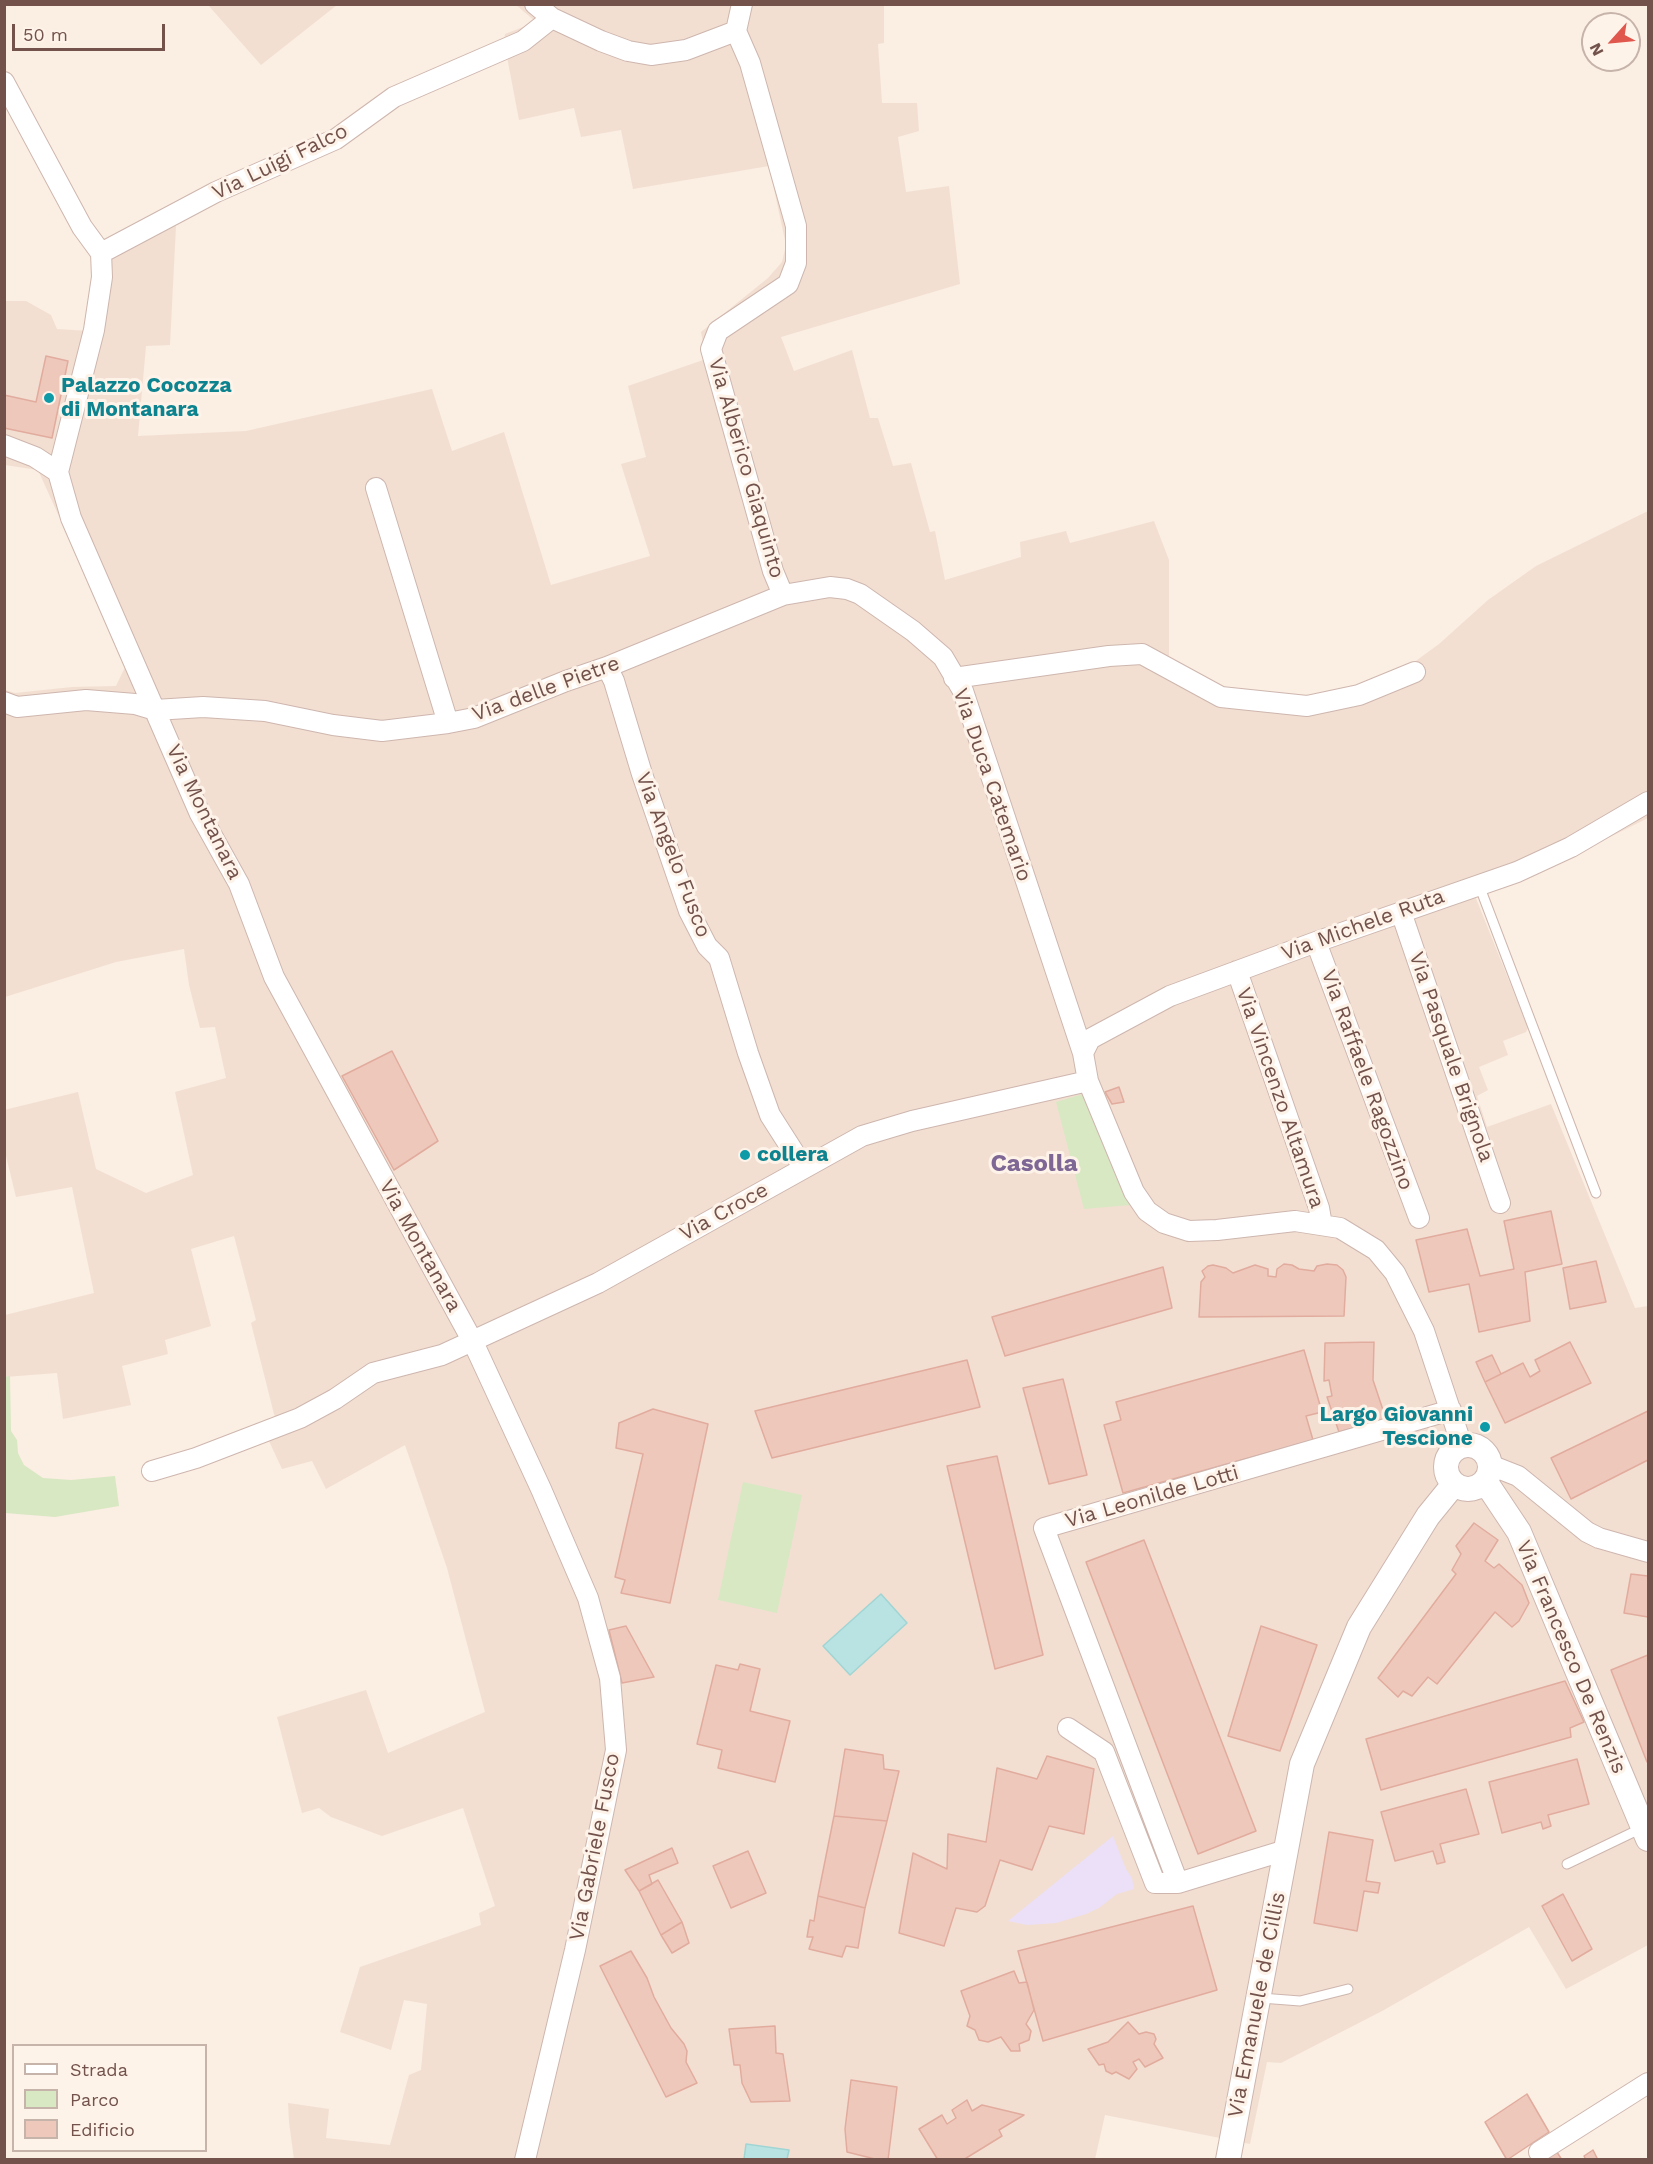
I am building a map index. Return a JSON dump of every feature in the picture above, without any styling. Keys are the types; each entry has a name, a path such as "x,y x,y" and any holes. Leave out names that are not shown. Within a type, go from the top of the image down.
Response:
{"street":[{"path":"535,4 552,18 610,44 628,51 651,55 686,50 736,31 742,4"},
{"name":"Via Luigi Falco","path":"101,253 216,192 336,139 394,97 523,41 552,18"},
{"name":"Via Alberico Giaquinto","path":"736,31 750,63 796,226 796,263 788,285 718,331 711,349 773,571 783,595"},
{"path":"4,82 82,227 101,253 102,277 94,330 58,472 35,457 4,445"},
{"name":"Via Montanara","path":"58,472 71,518 200,814 239,884 274,977 473,1342"},
{"path":"376,488 448,723"},
{"name":"Via Duca Catemario","path":"783,595 830,587 847,589 860,594 913,631 943,657 967,702 1083,1053"},
{"name":"Via delle Pietre","path":"4,702 17,707 86,700 135,704 155,710 203,707 265,711 333,725 382,731 448,723 474,718 607,667 783,595"},
{"path":"954,678 963,675 1142,654 1221,697 1307,706 1359,695 1415,672"},
{"name":"Via Angelo Fusco","path":"607,667 614,681 642,774 689,910 707,946 719,958 747,1053 770,1115 800,1162 806,1167"},
{"name":"Via Michele Ruta","path":"1083,1053 1090,1040 1170,996 1517,872 1571,847 1648,802"},
{"name":"Via Pasquale Brignola","path":"1401,912 1500,1203"},
{"name":"Via Raffaele Ragozzino","path":"1316,942 1419,1218"},
{"name":"Via Vincenzo Altamura","path":"1237,971 1319,1208 1322,1225"},
{"path":"1083,1053 1088,1081 1134,1192 1147,1211 1164,1223 1189,1231 1295,1221 1340,1228 1376,1250 1395,1273 1424,1331 1462,1446"},
{"name":"Via Croce","path":"152,1471 196,1458 300,1418 335,1399 373,1373 442,1355 473,1342 598,1283 862,1136 912,1121 1088,1081"},
{"name":"Via Gabriele Fusco","path":"473,1342 542,1489 588,1598 610,1678 616,1749 575,1950 525,2160"},
{"name":"Via Leonilde Lotti","path":"1178,1882 1044,1528 1450,1410"},
{"path":"1462,1446 1475,1446 1482,1450 1489,1460 1487,1473 1474,1488 1467,1489 1454,1484 1449,1479 1446,1466 1451,1453 1462,1446"},
{"path":"1487,1473 1518,1476 1587,1532 1599,1538 1648,1552"},
{"name":"Via Francesco De Renzis","path":"1487,1473 1519,1532 1646,1833"},
{"name":"Via Emanuele de Cillis","path":"1228,2160 1302,1764 1359,1627 1428,1516 1454,1484"},
{"path":"1068,1728 1104,1752 1155,1883 1178,1882 1286,1850"},
{"path":"1539,2152 1648,2083"}],"lane":[{"path":"1479,885 1596,1193"},
{"path":"1567,1864 1646,1833"},
{"path":"1258,1998 1300,2001 1348,1989"}],"shaded area":[{"path":"208,5 337,5 261,65"},
{"path":"516,5 884,5 884,43 878,44 882,103 917,103 919,131 898,137 906,192 949,186 960,284 781,337 794,371 852,350 870,418 878,418 893,466 911,463 930,532 935,531 945,580 1021,557 1020,542 1066,531 1070,543 1154,521 1169,560 1169,657 1224,691 1248,696 1320,697 1365,685 1413,663 1439,644 1488,600 1536,566 1648,511 1648,818 1578,853 1475,896 1528,1028 1526,1032 1503,1041 1508,1055 1479,1067 1488,1090 1477,1096 1487,1127 1551,1104 1635,1308 1648,1306 1648,1945 1566,1989 1529,1927 1384,2010 1281,2063 1267,2062 1250,2144 1105,2115 1095,2159 294,2159 288,2103 329,2109 326,2138 390,2145 409,2075 421,2070 427,2004 404,2000 391,2050 340,2032 360,1967 481,1925 479,1913 495,1906 463,1808 382,1836 331,1817 319,1808 302,1813 277,1717 366,1690 388,1753 485,1712 447,1568 405,1445 326,1489 312,1461 282,1469 269,1441 276,1422 251,1323 256,1320 234,1236 191,1249 211,1326 165,1340 168,1354 122,1366 131,1405 63,1419 57,1373 5,1377 5,1315 94,1293 72,1187 16,1197 5,1152 4,1110 78,1092 96,1169 146,1193 193,1175 175,1092 226,1078 215,1027 200,1028 189,985 184,949 116,962 5,997 5,690 15,693 72,687 116,686 126,665 38,470 5,465 5,301 26,301 51,315 57,329 89,331 95,279 89,248 177,206 170,345 146,346 138,436 246,431 432,389 452,451 504,432 551,585 650,556 621,464 646,457 628,386 706,359 701,332 768,278 782,262 786,245 769,166 633,189 621,130 581,137 574,108 519,120 504,41 505,34 536,22"},
{"path":"1113,1836 1132,1878 1134,1889 1117,1894 1099,1908 1086,1914 1056,1923 1027,1925 1008,1921"}],"green space":[{"path":"1083,1094 1130,1205 1084,1209 1056,1102"},
{"path":"10,1376 11,1431 17,1440 18,1453 24,1465 43,1478 71,1480 115,1476 119,1506 55,1517 5,1513 4,1377"},
{"path":"743,1482 802,1495 777,1613 718,1600"}],"water":[{"path":"881,1594 907,1623 850,1675 823,1646"},
{"path":"746,2144 789,2150 787,2159 744,2159"}],"building":[{"name":"Palazzo Cocozza di Montanara","path":"46,356 68,361 52,438 4,428 4,395 36,402"},
{"path":"392,1051 438,1141 394,1170 342,1076"},
{"path":"1119,1087 1124,1102 1112,1104 1105,1092"},
{"path":"1551,1211 1562,1264 1525,1272 1530,1321 1479,1332 1469,1284 1429,1292 1416,1240 1467,1229 1480,1276 1514,1269 1504,1221"},
{"path":"1596,1261 1606,1302 1570,1309 1563,1268"},
{"path":"1284,1264 1314,1271 1317,1266 1337,1265 1343,1270 1346,1277 1344,1316 1199,1317 1201,1282 1205,1277 1202,1271 1208,1266 1226,1268 1233,1273 1255,1265 1268,1269 1268,1276 1276,1277 1277,1269"},
{"path":"1163,1267 1172,1308 1005,1356 992,1317"},
{"path":"1374,1342 1373,1380 1386,1419 1339,1432 1327,1397 1332,1396 1329,1380 1324,1381 1325,1343"},
{"path":"1570,1342 1591,1383 1505,1423 1485,1382 1523,1363 1530,1377 1540,1371 1535,1360"},
{"path":"1304,1350 1322,1412 1306,1416 1313,1440 1123,1493 1104,1425 1121,1420 1116,1402"},
{"path":"1492,1355 1501,1374 1485,1382 1476,1362"},
{"path":"967,1360 980,1407 772,1458 755,1411"},
{"path":"1063,1379 1087,1475 1049,1484 1023,1388"},
{"path":"653,1409 708,1424 670,1603 621,1593 625,1580 615,1577 643,1454 616,1448 619,1423"},
{"path":"1648,1411 1648,1460 1571,1499 1551,1458"},
{"path":"997,1456 1043,1655 995,1669 947,1466"},
{"path":"1474,1523 1498,1540 1485,1561 1494,1568 1499,1564 1522,1585 1529,1603 1519,1621 1512,1627 1495,1612 1437,1684 1428,1677 1412,1696 1403,1691 1398,1697 1378,1678 1456,1574 1452,1570 1461,1554 1456,1546"},
{"path":"1144,1540 1256,1831 1198,1854 1086,1562"},
{"path":"1631,1574 1648,1576 1648,1617 1624,1613"},
{"path":"626,1626 654,1677 622,1683 609,1630"},
{"path":"1261,1626 1317,1645 1280,1751 1228,1736"},
{"path":"1648,1655 1648,1762 1647,1762 1611,1670"},
{"path":"740,1664 760,1669 750,1711 790,1721 775,1782 718,1768 722,1750 697,1744 716,1665 738,1670"},
{"path":"1565,1681 1584,1722 1570,1728 1571,1737 1381,1790 1366,1739"},
{"path":"845,1749 883,1755 884,1769 899,1771 887,1821 834,1816"},
{"path":"1047,1756 1094,1769 1084,1834 1049,1826 1032,1870 1000,1860 985,1906 977,1912 956,1908 944,1946 899,1933 913,1853 947,1869 948,1834 986,1842 997,1768 1037,1779"},
{"path":"1577,1759 1589,1804 1548,1815 1551,1826 1543,1829 1541,1822 1502,1833 1489,1782"},
{"path":"1466,1789 1479,1834 1440,1844 1445,1862 1437,1864 1433,1851 1395,1861 1381,1812"},
{"path":"834,1816 887,1821 865,1908 818,1896"},
{"path":"1329,1832 1373,1840 1366,1881 1380,1883 1378,1893 1364,1891 1357,1931 1314,1923"},
{"path":"672,1848 678,1863 649,1875 652,1884 639,1891 625,1870"},
{"path":"748,1851 766,1893 731,1908 713,1866"},
{"path":"658,1880 682,1922 661,1935 639,1891"},
{"path":"1563,1894 1592,1949 1572,1961 1542,1906"},
{"path":"818,1896 865,1908 858,1948 846,1946 842,1957 809,1949 813,1937 807,1937 810,1920 814,1921"},
{"path":"1193,1906 1217,1990 1043,2041 1018,1951"},
{"path":"682,1922 689,1943 672,1953 661,1935"},
{"path":"631,1951 671,2028 684,2044 687,2051 686,2062 697,2083 666,2097 600,1966"},
{"path":"1014,1971 1019,1983 1027,1982 1034,2010 1026,2024 1031,2031 1029,2040 1019,2044 1020,2051 1011,2051 1001,2037 988,2042 979,2040 975,2030 967,2026 970,2016 961,1991"},
{"path":"1128,2022 1139,2034 1146,2032 1154,2034 1156,2039 1154,2044 1163,2058 1145,2067 1139,2059 1133,2062 1137,2069 1129,2079 1116,2072 1112,2074 1106,2071 1104,2064 1099,2065 1088,2049 1108,2042"},
{"path":"775,2026 776,2053 783,2054 790,2101 751,2102 742,2083 740,2065 734,2065 729,2029"},
{"path":"851,2080 897,2087 888,2160 847,2152 845,2129"},
{"path":"1527,2094 1549,2132 1507,2160 1485,2122"},
{"path":"967,2100 972,2111 982,2105 1024,2115 999,2130 1002,2136 963,2160 938,2160 919,2129 942,2115 947,2124 956,2118 952,2110"},
{"path":"1555,2149 1562,2160 1537,2160"},
{"path":"1593,2150 1598,2160 1586,2160 1584,2156"}],"place":[{"name":"Palazzo Cocozza di Montanara","path":"49,398"},
{"name":"collera","path":"745,1155"},
{"name":"Largo Giovanni Tescione","path":"1485,1427"}],"district":[{"name":"Casolla","path":"1034,1164"}]}
